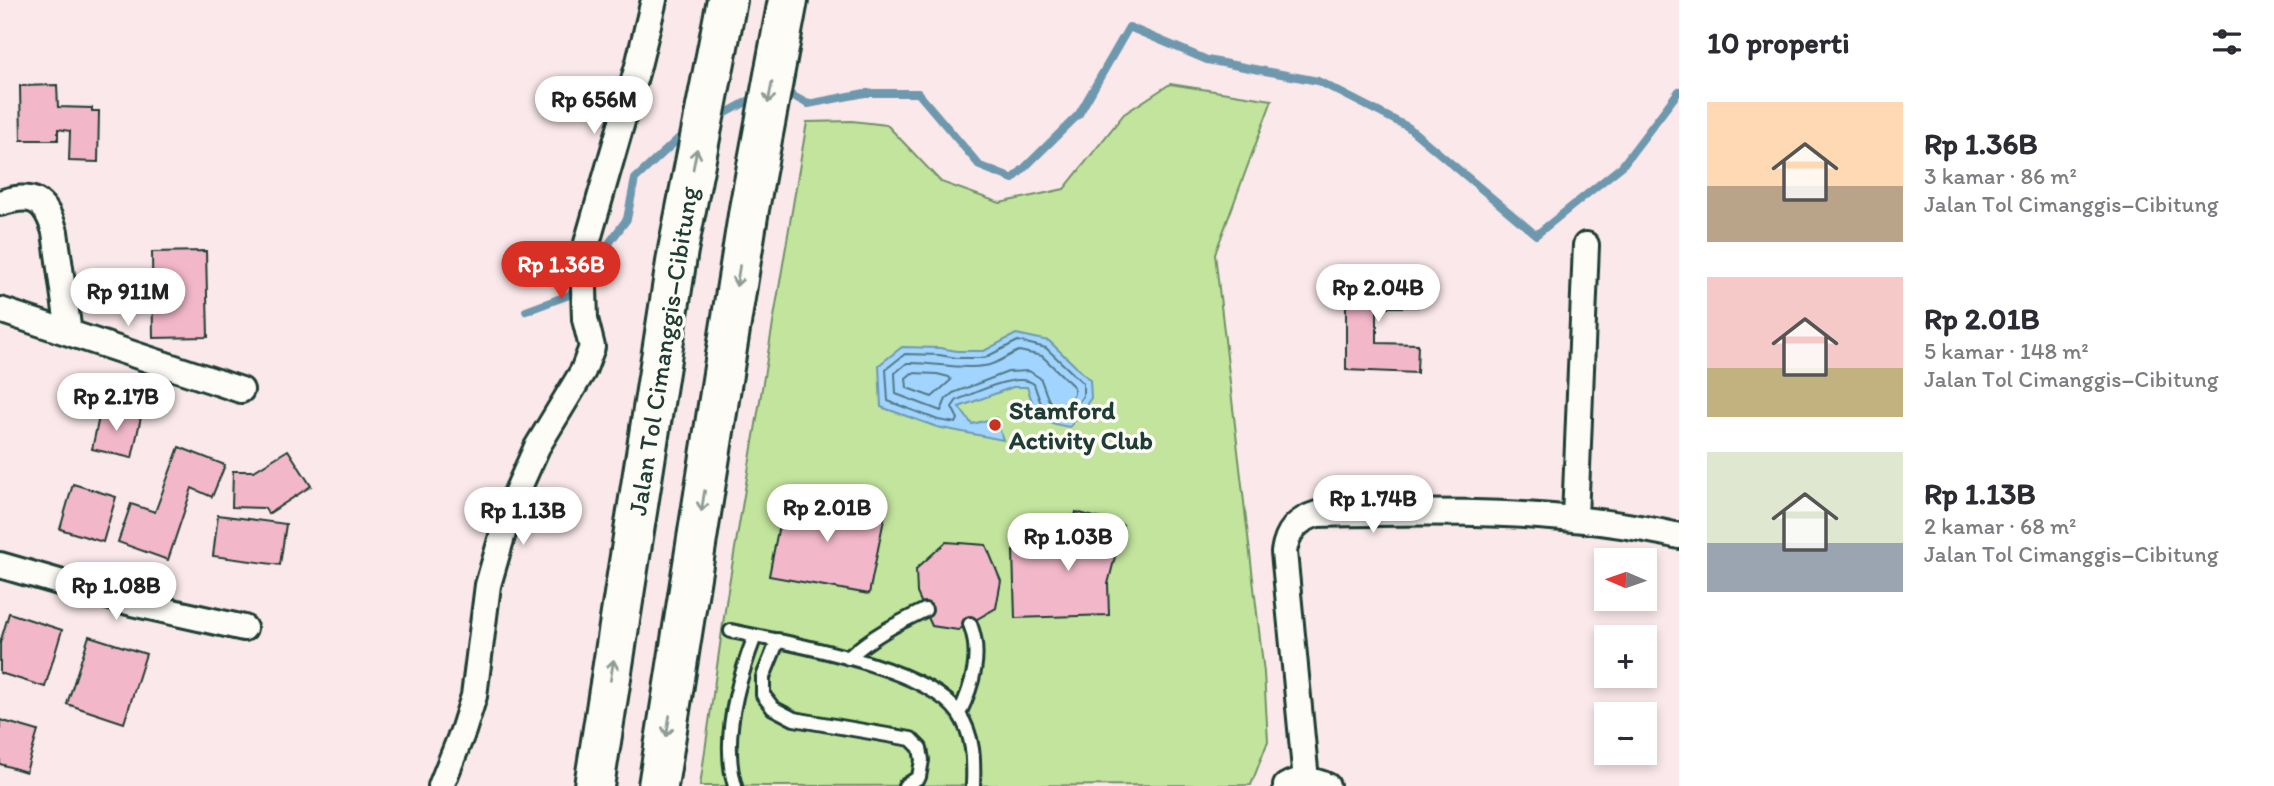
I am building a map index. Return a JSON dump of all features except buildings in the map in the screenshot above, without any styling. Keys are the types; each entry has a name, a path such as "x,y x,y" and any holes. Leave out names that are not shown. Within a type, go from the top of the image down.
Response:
{"highway":[{"name":"Jalan Tol Cimanggis–Cibitung","path":"594,786 678,250 727,0"},
{"path":"658,786 749,209 785,13"}],"street":[{"path":"441,786 474,696 488,585 512,505 537,447 583,371 592,347 585,319 583,257 638,66 654,0"},
{"path":"0,202 25,197 33,199 46,209 51,218 69,332"},
{"path":"1575,518 1586,245"},
{"path":"0,310 241,390"},
{"path":"1306,784 1284,552 1294,526 1302,519 1317,514 1485,514 1575,518 1679,536"},
{"path":"0,565 132,603 244,628"}],"lane":[{"path":"848,658 885,629 925,610"},
{"path":"959,714 974,673 976,644 970,624"},
{"path":"732,631 848,658 913,678 939,693 959,714 972,744 973,786"},
{"path":"735,786 730,770 733,720 740,676 755,636"},
{"path":"778,640 763,677 763,695 773,708 794,719 911,739 920,748 922,760 919,777 905,786"}],"green space":[{"name":"Stamford Activity Club","path":"1170,84 1272,100 1215,254 1264,673 1268,741 1251,785 700,786 727,596 807,122 852,121 887,125 941,182 1000,203 1064,189 1124,114"}],"water":[{"path":"1016,334 1049,341 1090,380 1091,398 1070,427 1051,423 1040,416 1027,387 1013,387 959,407 972,424 996,418 1003,440 937,427 881,407 879,365 902,347 984,351"}],"waterway":[{"path":"782,90 808,104 865,93 918,93 980,166 1013,179 1079,114 1129,27 1207,60 1318,81 1408,127 1536,235 1622,166 1679,91"},
{"path":"715,119 759,95"},
{"path":"590,269 627,219 635,179 679,138 688,133"},
{"path":"526,311 569,295 578,284"}],"place":[{"name":"Stamford Activity Club","path":"995,425"}]}
